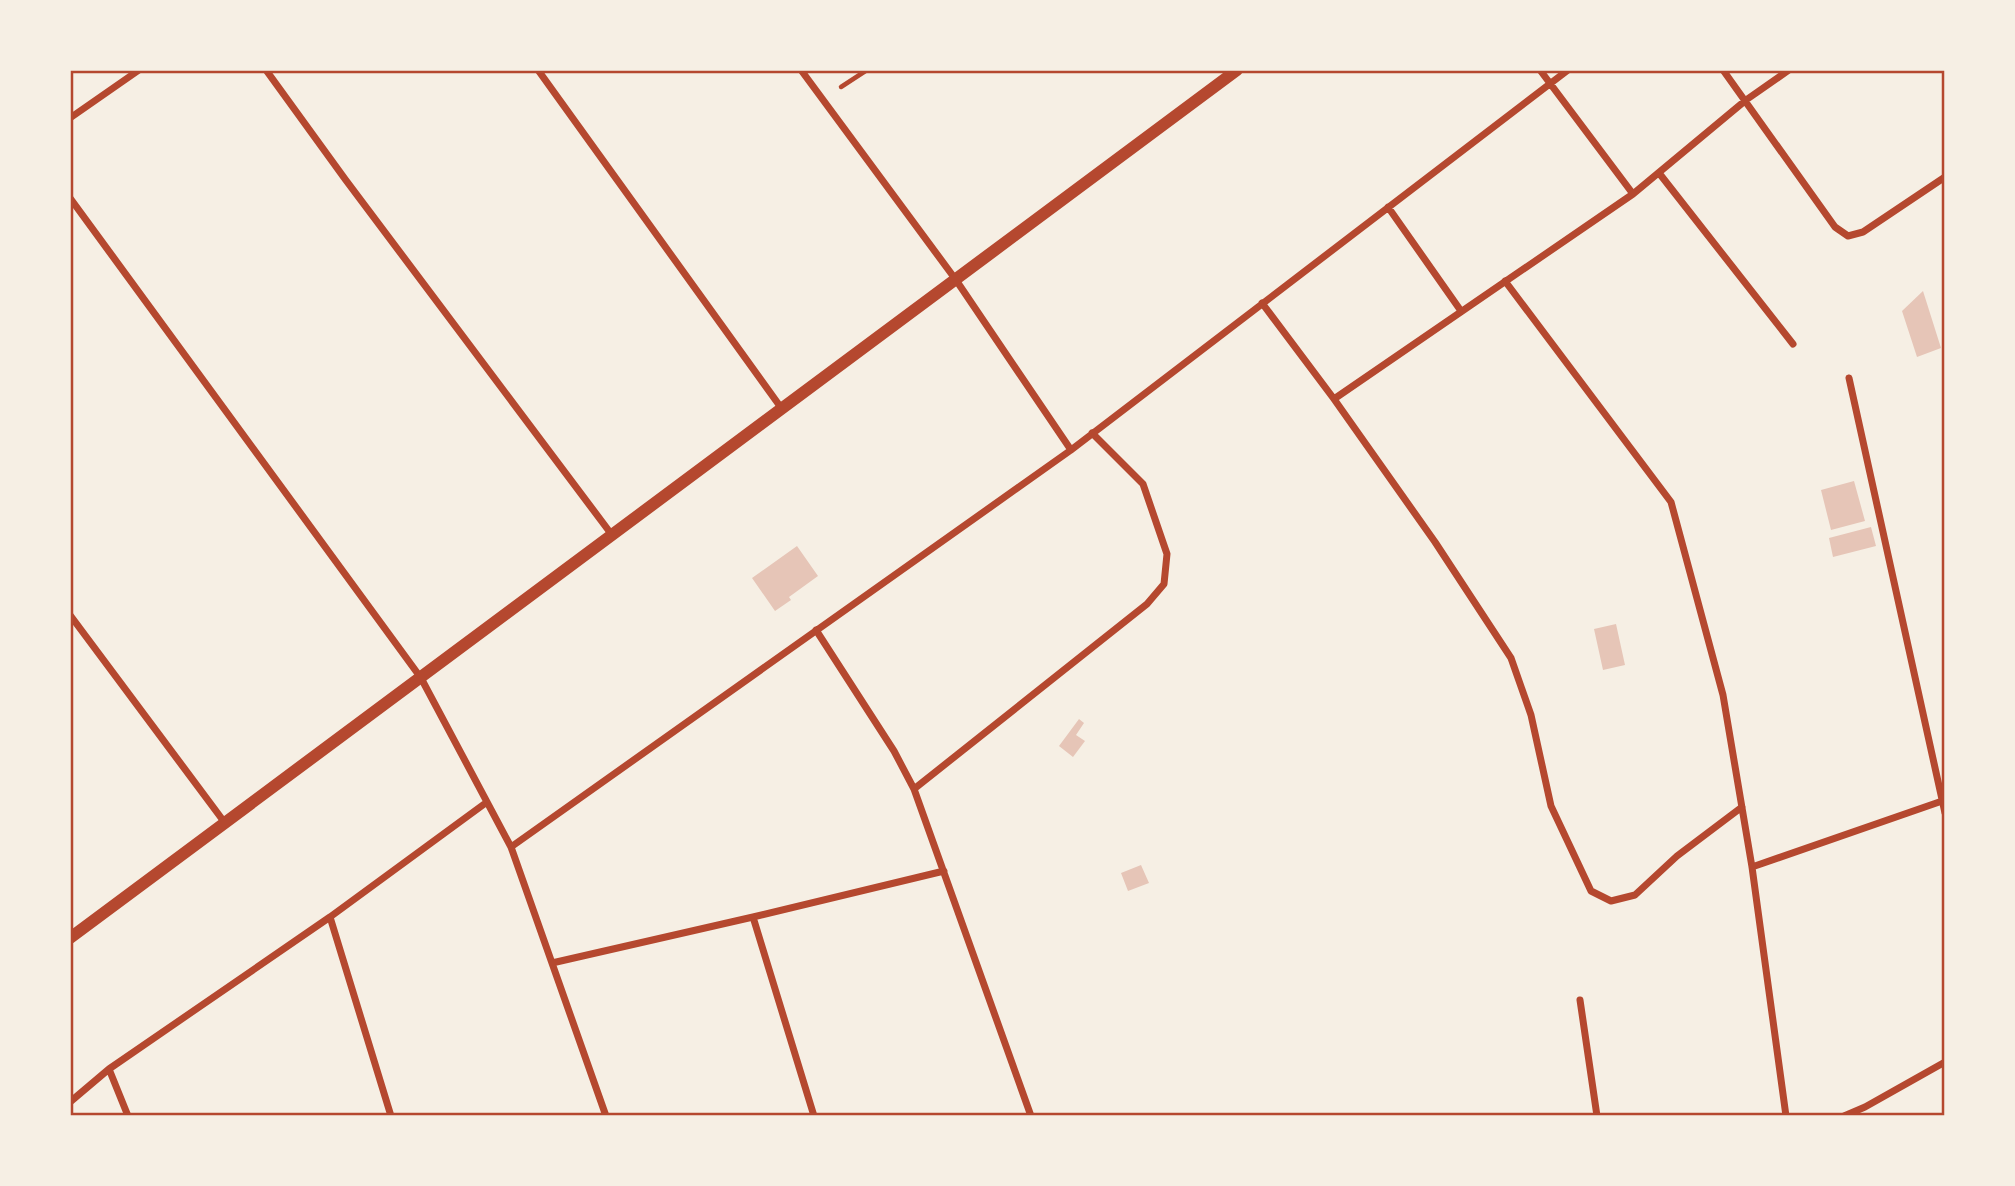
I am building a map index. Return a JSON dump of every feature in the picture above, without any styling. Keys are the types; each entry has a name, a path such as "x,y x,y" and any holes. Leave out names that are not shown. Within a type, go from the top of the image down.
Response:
{"street":[{"path":"70,118 139,70"},
{"path":"266,70 612,536"},
{"path":"538,70 782,410"},
{"path":"801,70 956,281 1071,450"},
{"path":"70,938 1237,70"},
{"path":"1540,70 1633,194"},
{"path":"512,847 1071,450 1569,70"},
{"path":"1723,70 1835,227 1848,236 1863,232 1945,177"},
{"path":"1334,399 1633,194 1746,100 1789,70"},
{"path":"1658,173 1793,344"},
{"path":"70,198 421,678 512,847 606,1116"},
{"path":"1388,207 1461,311"},
{"path":"1505,281 1671,502 1723,695 1752,867 1786,1116"},
{"path":"1262,303 1334,399 1511,658 1531,715 1551,806 1591,891 1611,901 1634,895 1677,856 1742,807"},
{"path":"1849,378 1945,813"},
{"path":"914,789 1147,604 1164,584 1167,554 1143,484 1092,433"},
{"path":"70,615 225,823"},
{"path":"816,630 894,751 914,789 1031,1116"},
{"path":"1752,867 1944,801"},
{"path":"70,1102 109,1069 330,917 487,802"},
{"path":"552,963 753,918 944,871"},
{"path":"330,917 391,1116"},
{"path":"753,918 814,1116"},
{"path":"1580,1000 1597,1116"},
{"path":"1844,1116 1945,1062"},
{"path":"109,1069 128,1116"}],"path":[{"path":"823,100 867,70"}],"building":[{"path":"1923,291 1941,348 1917,357 1902,311"},
{"path":"1854,481 1865,521 1831,530 1821,490"},
{"path":"1871,527 1876,546 1833,557 1829,538"},
{"path":"797,546 818,576 775,611 752,578"},
{"path":"1616,624 1625,665 1603,670 1594,629"},
{"path":"1079,719 1084,723 1076,735 1085,741 1073,757 1059,746"},
{"path":"1141,865 1149,883 1128,891 1121,873"}]}
